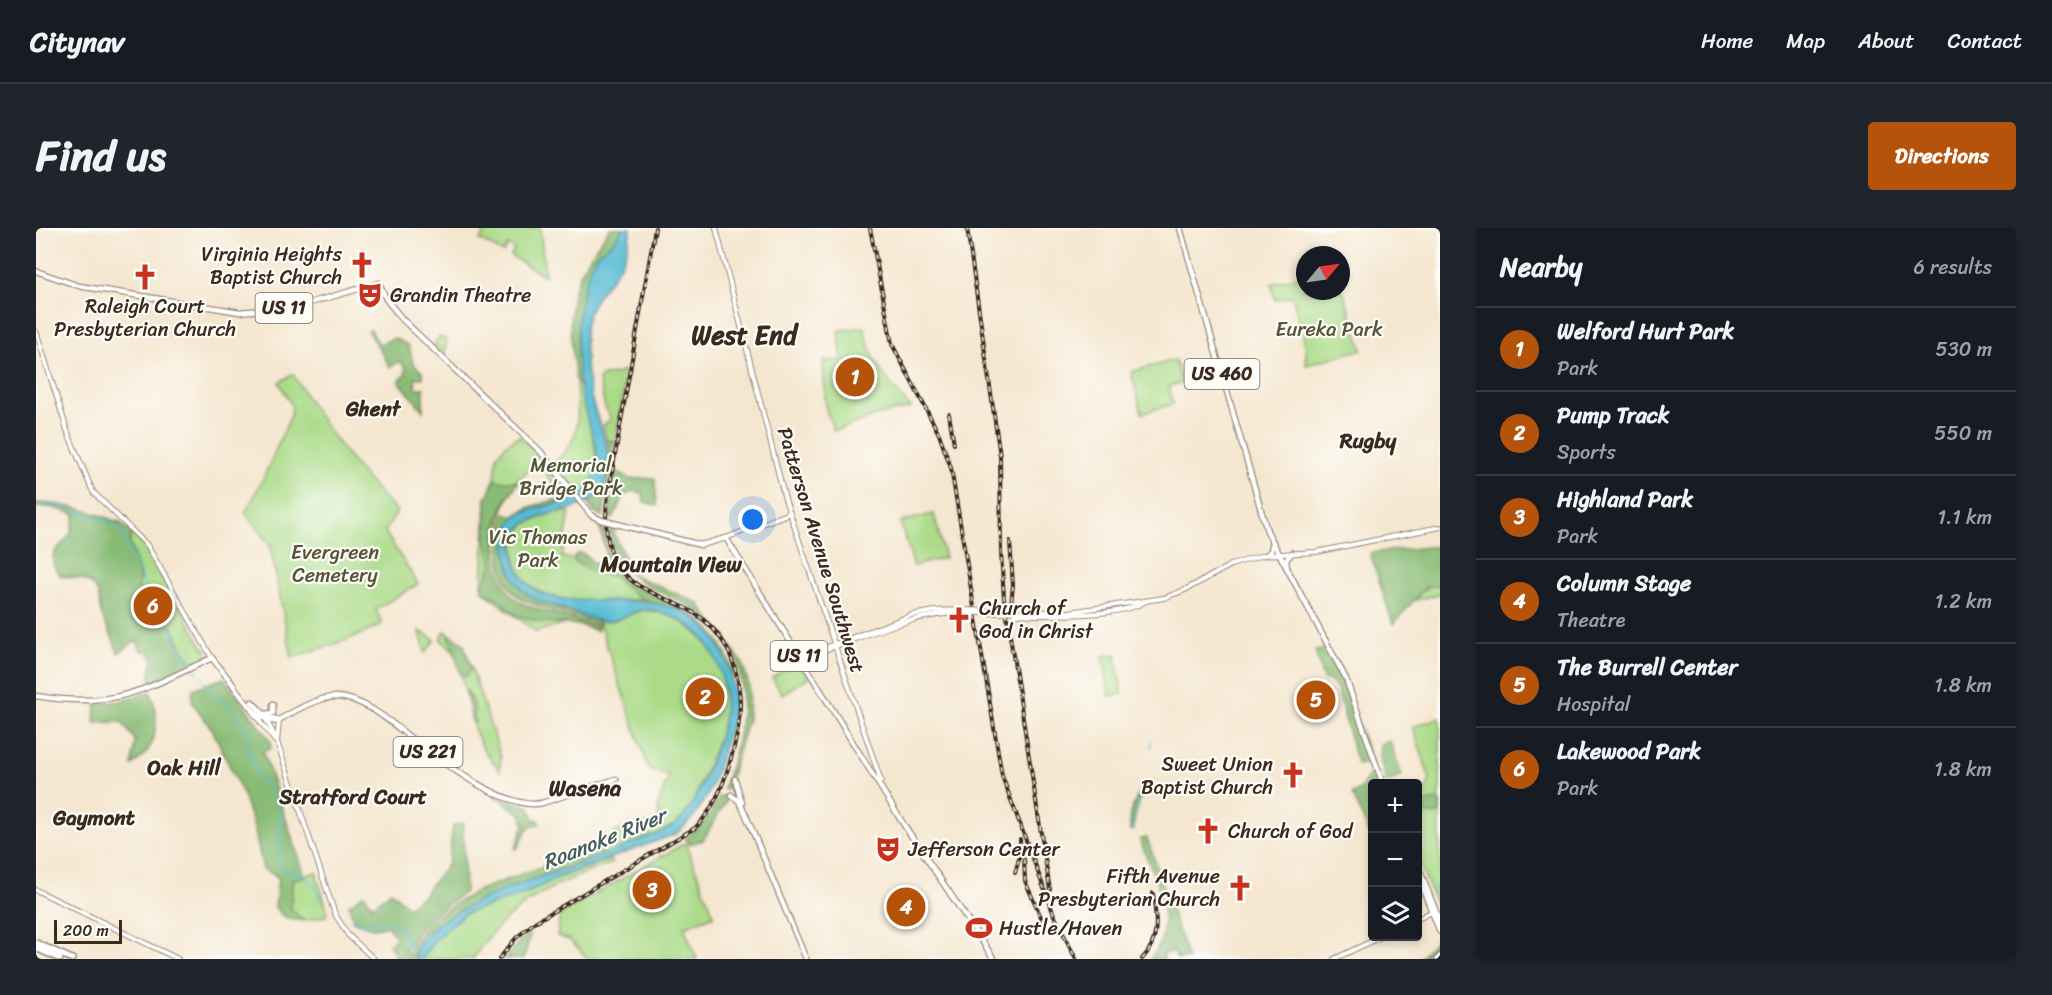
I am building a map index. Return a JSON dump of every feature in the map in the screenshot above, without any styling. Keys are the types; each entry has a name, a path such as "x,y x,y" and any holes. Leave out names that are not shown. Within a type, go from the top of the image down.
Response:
{"highway":[{"path":"36,943 72,959"},
{"path":"36,948 60,959"}],"main road":[{"name":"Patterson Avenue Southwest","path":"716,228 784,496 877,778"},
{"name":"US 460","path":"1180,228 1272,542 1350,688 1382,779"},
{"name":"US 11","path":"36,271 79,286 240,312 299,306 379,283 386,299 402,319 547,459 594,517 701,545 726,538 877,778 886,796 994,959"},
{"path":"36,331 68,433 93,492 147,545 212,658 277,744"},
{"path":"782,516 786,513 784,496"},
{"path":"726,538 790,513"},
{"path":"800,657 914,619 938,614 963,611 1080,615 1133,607 1146,600 1179,593 1231,565 1266,555 1316,552 1440,527"},
{"path":"1266,555 1272,549 1272,542"},
{"path":"1287,570 1286,560 1292,554"},
{"path":"36,696 82,701 120,697 150,687 212,658"},
{"path":"231,682 267,721 277,744 335,915 348,935 374,959"},
{"path":"235,688 267,721"},
{"name":"US 221","path":"267,721 279,720 323,699 345,699 379,714 427,751 493,792 530,804 542,803 616,779"},
{"path":"261,712 273,713 273,704"},
{"path":"261,712 279,720 277,744"},
{"path":"735,779 745,813"},
{"path":"731,795 739,801 745,813 806,959"},
{"path":"1422,878 1440,933"},
{"path":"1422,886 1440,922"},
{"path":"36,890 178,959"},
{"path":"1422,917 1433,911"},
{"path":"1334,959 1372,941"}],"green space":[{"path":"480,228 540,228 545,276 511,256 514,249 508,245 503,253 480,240 485,231"},
{"path":"610,228 622,228 612,244 598,254 584,288 579,335 581,383 576,384 570,318 571,304 578,279 585,265"},
{"name":"Eureka Park","path":"1296,277 1296,300 1346,300 1362,349 1306,365 1306,348 1293,299 1291,296 1275,300 1271,284"},
{"path":"864,327 876,361 896,391 911,408 878,415 834,431 826,410 823,361 842,360 838,331"},
{"path":"371,330 379,344 395,338 409,346 413,363 423,373 423,378 415,378 416,388 424,388 423,411 399,381 405,375 406,368 400,361 390,367 368,331"},
{"path":"439,337 447,340 444,355 434,345"},
{"path":"1175,360 1182,383 1169,386 1173,404 1142,413 1131,372"},
{"path":"627,371 615,442 607,440 603,425 611,419 605,407 599,380 601,377"},
{"name":"Evergreen Cemetery","path":"293,374 315,411 340,446 397,511 385,532 418,584 376,609 382,624 349,639 292,658 270,545 245,513 263,479 291,415 292,406 279,382"},
{"name":"Memorial Bridge Park","path":"581,383 593,434 596,470 591,485 581,495 563,501 544,470 565,452 571,443 577,423 576,384"},
{"path":"520,436 547,465 544,467 537,464 524,474 504,508 498,529 496,550 498,569 504,586 515,599 524,604 588,624 598,628 597,631 580,625 566,624 536,632 485,593 482,588 486,499 495,478 497,456 506,444"},
{"path":"607,440 615,442 603,516 595,513 588,504 600,491 607,475 609,458"},
{"path":"615,470 629,479 655,478 657,506 644,502 643,493 633,491 624,496 613,519 608,518"},
{"path":"495,479 519,481 503,507 497,529 496,555 502,580 509,591 517,600 528,606 581,621 598,628 597,631 578,624 541,622 515,615 498,599 485,593 482,588 492,563 486,543 486,499"},
{"path":"561,498 562,501 527,511 509,525 511,574 539,601 597,620 599,626 528,602 509,586 504,575 500,537 505,513 512,517 527,508"},
{"path":"36,503 60,505 86,511 111,520 131,532 130,544 139,571 140,618 152,627 166,623 172,626 183,650 194,664 152,684 150,676 153,658 148,651 141,651 137,640 118,653 101,613 99,598 94,586 85,580 61,576 53,562 55,551 70,534 75,514 50,507 36,507"},
{"name":"Vic Thomas Park","path":"555,512 570,512 562,557 609,567 645,600 601,601 557,598 538,591 524,580 516,562 515,536 525,524"},
{"path":"934,514 945,558 914,566 900,522"},
{"path":"118,521 141,542 209,656 151,683 153,658 148,651 141,651 118,582"},
{"path":"599,524 603,525 607,549 614,566 624,579 683,609 705,624 725,650 734,673 732,676 718,644 698,622 676,609 637,597 614,577 591,571 575,562 574,556 579,553 595,564 604,558 606,552"},
{"path":"609,526 615,527 614,533 631,574 618,559 612,544"},
{"path":"1439,546 1440,586 1428,586 1423,590 1393,624 1370,553"},
{"path":"631,574 698,603 713,623 691,607 649,586"},
{"path":"1428,586 1440,586 1440,594 1413,601"},
{"path":"643,610 661,613 678,620 706,643 723,675 727,693 726,712 695,798 685,815 672,827 652,837 601,856 610,838 623,829 659,823 658,805 669,775 649,770 598,620 611,620"},
{"path":"420,631 435,640 425,653"},
{"path":"445,631 465,648 501,757 500,770 485,752 474,729 456,653 440,639"},
{"path":"448,633 464,644 471,669 466,676 461,675"},
{"path":"730,646 742,662 749,686 748,719 727,789 723,789 731,765 741,715 742,690 738,666"},
{"path":"1325,649 1344,685 1372,763 1357,765 1337,688 1329,680 1323,679 1315,651"},
{"path":"1116,654 1122,694 1109,696 1103,656"},
{"path":"798,661 809,677 782,694 772,678"},
{"path":"224,678 270,740 271,748 263,752 305,876 292,880 291,909 304,921 287,918 275,907 278,877 263,869 253,824 242,792 212,729 192,702 193,689"},
{"path":"467,690 474,705 475,723 472,722"},
{"path":"150,691 155,711 155,732 147,750 132,765 135,740 122,722 95,723 96,704 120,701"},
{"path":"1440,717 1440,902 1436,905 1422,869 1422,801 1430,779 1413,727"},
{"path":"1390,741 1402,776 1386,779 1379,758 1380,744"},
{"path":"1372,771 1375,772 1378,779 1368,779 1368,830 1352,794 1360,790"},
{"path":"1141,788 1134,819 1134,830 1130,831 1130,814"},
{"path":"720,796 728,798 703,840 689,844 686,839 706,821"},
{"path":"495,797 530,807 534,820 538,819 540,824 528,828 517,849 515,849 524,826 522,815"},
{"path":"1440,799 1440,811 1436,815 1424,813 1422,816 1422,803"},
{"path":"463,823 465,892 427,921 412,938 404,959 397,959 389,944 397,938 387,926 373,928 354,922 349,905 364,894 373,906 391,891 408,907 423,895 448,864 453,826"},
{"path":"1147,838 1188,959 1177,959 1174,951 1163,954 1164,959 1150,959 1159,945 1164,915 1157,884 1140,839"},
{"path":"604,843 601,856 524,882 463,909 438,924 421,941 414,959 407,959 417,937 425,927 477,891"},
{"path":"685,843 714,915 684,927 697,959 588,959 570,940 557,936 560,914"},
{"path":"610,859 612,863 551,888 517,910 501,923 473,959 422,959 435,940 464,914 527,893 552,880"},
{"path":"316,872 327,910 326,916 304,921 291,909 292,880"},
{"path":"530,935 524,959 505,959 521,939"},
{"path":"1438,937 1439,949 1434,959 1420,959"}],"water":[{"path":"622,228 631,228 626,251 618,268 589,312 585,334 586,366 591,397 603,432 608,456 606,480 600,492 591,500 579,506 534,519 522,526 515,536 513,550 524,580 545,595 574,600 642,602 675,608 704,625 725,658 732,679 734,707 730,726 710,790 697,812 676,834 559,877 527,893 464,914 435,940 422,959 415,959 421,942 436,926 482,899 654,835 675,824 685,814 698,793 721,732 725,703 721,673 709,648 691,627 654,610 638,611 606,622 539,601 519,586 509,564 506,539 511,523 522,514 536,508 569,500 583,493 593,479 597,452 580,389 577,357 579,318 590,268 599,253 614,242"},
{"path":"145,602 150,603 166,620 152,625 141,618"}],"waterway":[{"path":"36,504 50,505 107,520 120,527 153,605 168,618 173,637 192,664"},
{"path":"195,669 198,673"},
{"path":"204,681 219,700 235,711 246,729 246,743 259,778 276,796 281,814 279,863 285,871 300,873 315,886 322,901"},
{"path":"1151,747 1152,740"},
{"path":"1131,830 1142,789"},
{"path":"1435,898 1436,886 1440,881"},
{"path":"351,920 363,924 383,922 398,925 408,945 416,951"},
{"path":"1424,959 1434,949 1437,937"}],"railway":[{"path":"499,959 516,938 535,922 695,828 715,801 724,779 738,729 740,710 736,673 721,639 694,613 651,592 623,572 615,561 607,536 608,495 655,228"},
{"path":"870,228 892,344 939,434 951,468 1002,776 1054,915 1076,959"},
{"path":"967,228 1000,456 1004,598 1050,890"},
{"path":"949,414 954,444"},
{"path":"1010,541 1013,585 1011,605"},
{"path":"1015,873 1020,855 1020,839"},
{"path":"1024,859 1025,881 1045,926"},
{"path":"1142,959 1155,936 1153,893"}],"place":[{"name":"Virginia Heights Baptist Church","path":"362,265"},
{"name":"Raleigh Court Presbyterian Church","path":"145,277"},
{"name":"Grandin Theatre","path":"370,295"},
{"name":"Welford Hurt Park","path":"855,377"},
{"name":"Lakewood Park","path":"153,606"},
{"name":"Church of God in Christ","path":"959,620"},
{"name":"Pump Track","path":"705,697"},
{"name":"The Burrell Center","path":"1316,700"},
{"name":"Sweet Union Baptist Church","path":"1293,775"},
{"name":"Church of God","path":"1208,831"},
{"name":"Jefferson Center","path":"888,849"},
{"name":"Fifth Avenue Presbyterian Church","path":"1240,888"},
{"name":"Highland Park","path":"652,890"},
{"name":"Column Stage","path":"906,907"},
{"name":"Hustle/Haven","path":"979,928"}],"district":[{"name":"West End","path":"744,335"},
{"name":"Ghent","path":"373,409"},
{"name":"Rugby","path":"1368,441"},
{"name":"Mountain View","path":"671,564"},
{"name":"Oak Hill","path":"184,768"},
{"name":"Wasena","path":"585,788"},
{"name":"Stratford Court","path":"353,797"},
{"name":"Gaymont","path":"94,818"}],"water label":[{"name":"Roanoke River","path":"604,839"}]}
